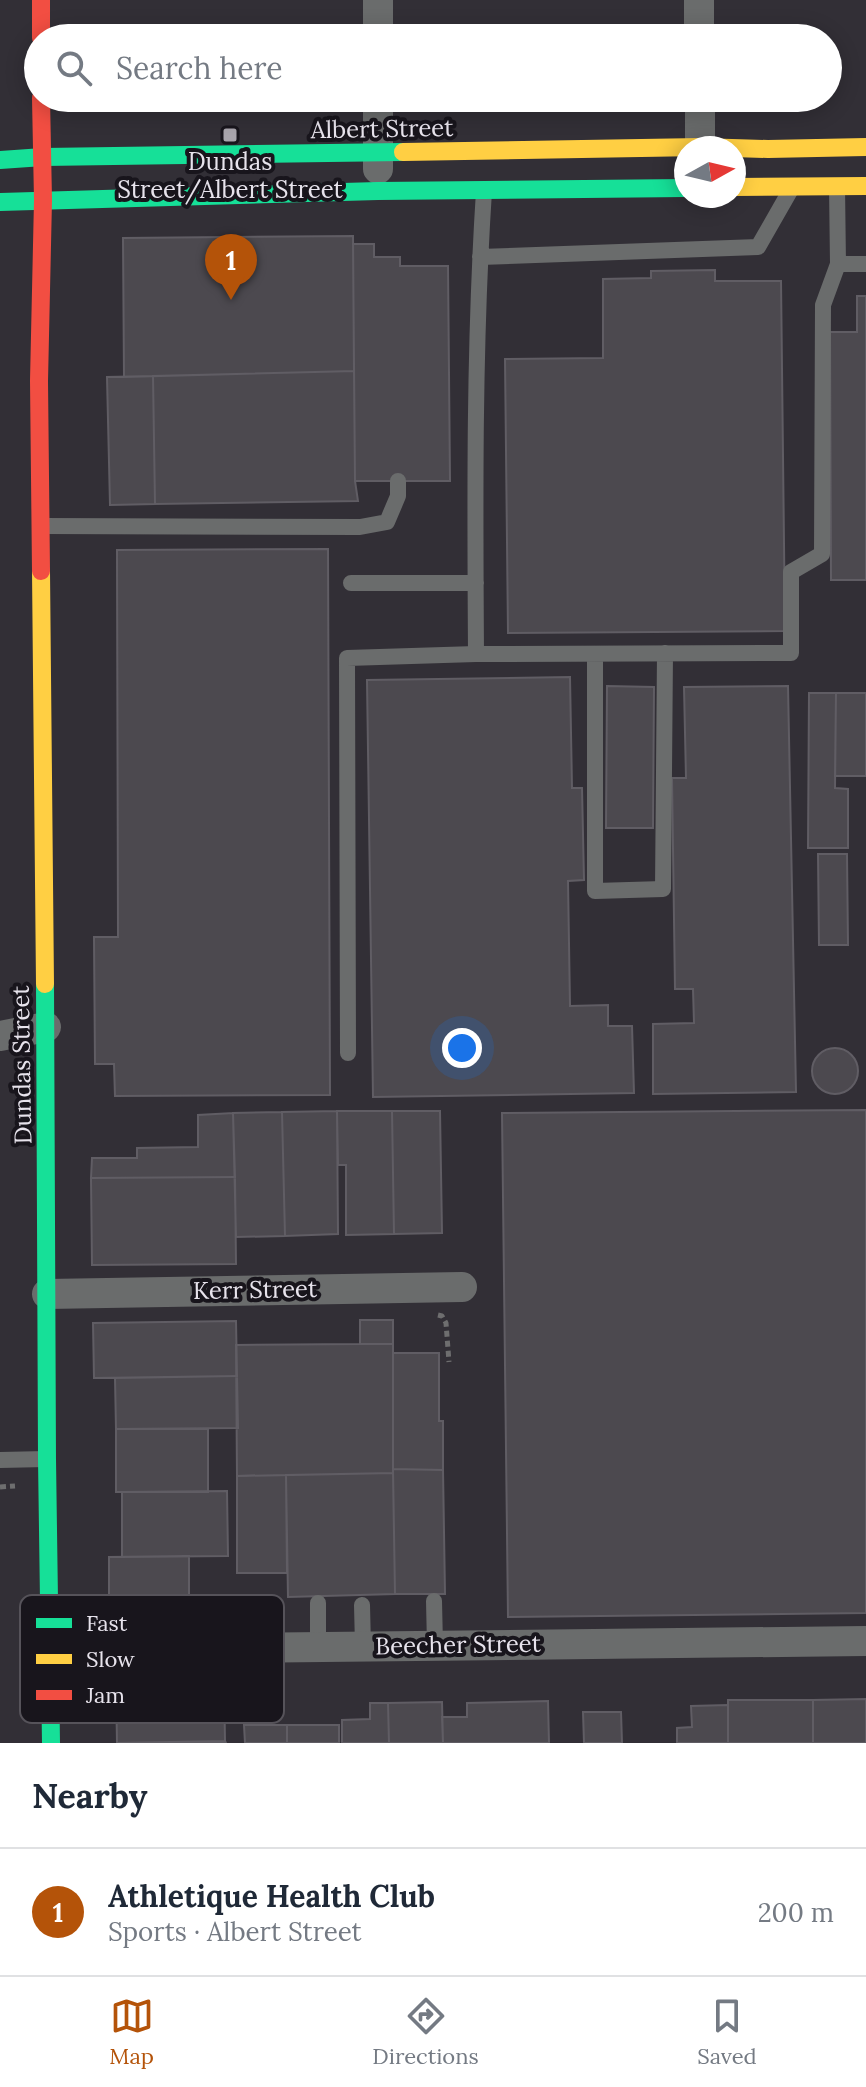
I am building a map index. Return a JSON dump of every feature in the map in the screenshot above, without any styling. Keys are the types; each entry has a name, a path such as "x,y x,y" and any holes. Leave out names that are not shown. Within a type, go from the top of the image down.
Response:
{"main road":[{"path":"41,0 41,24"},
{"name":"Dundas Street","path":"41,112 39,381 48,1595"},
{"name":"Albert Street","path":"0,160 674,147"},
{"name":"Albert Street","path":"746,148 866,147"},
{"path":"746,187 866,186"},
{"path":"0,202 378,191 674,188"},
{"name":"Dundas Street","path":"51,1723 51,1743"}],"street":[{"path":"378,0 378,24"},
{"path":"699,0 699,24"},
{"path":"378,112 378,191"},
{"path":"700,112 700,136"},
{"path":"0,1036 46,1027"},
{"name":"Kerr Street","path":"47,1294 462,1287"},
{"name":"Beecher Street","path":"284,1647 866,1641"}],"lane":[{"path":"480,257 758,247 793,186"},
{"path":"348,1053 347,658 476,654 791,653 791,572 822,554 823,305 838,264 837,186"},
{"path":"476,654 475,414 484,189"},
{"path":"838,264 866,264"},
{"path":"41,526 360,527 387,522 398,496 398,481"},
{"path":"351,583 476,583"},
{"path":"595,654 595,891 663,889 665,653"},
{"path":"0,1460 47,1459"},
{"path":"434,1601 435,1645"},
{"path":"318,1603 318,1646"},
{"path":"362,1605 363,1646"}],"building":[{"path":"353,236 354,371 124,377 123,238"},
{"path":"353,244 374,244 374,257 400,257 400,266 448,266 450,481 355,481"},
{"path":"715,270 715,281 781,281 785,631 508,633 505,359 603,358 603,279 651,278 651,271"},
{"path":"857,296 866,296 866,580 831,580 830,332 857,332"},
{"path":"354,371 358,501 155,504 153,376"},
{"path":"153,376 155,504 110,505 107,377"},
{"path":"328,549 330,1095 115,1096 114,1064 95,1064 94,937 118,937 117,550"},
{"path":"570,677 572,788 582,788 584,880 568,881 570,1006 608,1005 608,1026 632,1026 634,1093 373,1097 367,680"},
{"path":"607,686 654,687 653,828 606,828"},
{"path":"788,686 796,1092 653,1094 653,1024 694,1023 693,989 675,989 672,778 686,778 684,687"},
{"path":"809,693 836,693 835,788 848,789 848,848 808,848"},
{"path":"836,693 866,693 866,776 835,776"},
{"path":"818,854 847,854 848,945 819,945"},
{"path":"835,1048 851,1055 858,1071 851,1087 835,1094 819,1087 812,1071 819,1055"},
{"path":"866,1110 866,1613 508,1617 502,1113"},
{"path":"337,1111 392,1111 394,1234 346,1235 346,1165 338,1165"},
{"path":"337,1111 338,1234 285,1236 282,1112"},
{"path":"392,1111 440,1111 442,1233 394,1234"},
{"path":"282,1112 285,1236 236,1237 233,1113"},
{"path":"233,1113 235,1177 91,1178 92,1158 137,1158 137,1148 198,1147 198,1115"},
{"path":"235,1177 236,1264 92,1265 91,1178"},
{"path":"360,1320 393,1320 393,1344 360,1344"},
{"path":"236,1321 237,1376 94,1378 93,1323"},
{"path":"393,1344 393,1473 237,1476 236,1345"},
{"path":"393,1353 439,1353 443,1470 393,1469"},
{"path":"237,1376 238,1428 116,1429 115,1378"},
{"path":"116,1429 208,1429 208,1492 116,1492"},
{"path":"393,1469 443,1470 445,1594 395,1594"},
{"path":"393,1473 395,1594 288,1597 286,1475"},
{"path":"286,1475 287,1573 237,1573 237,1476"},
{"path":"227,1491 228,1556 122,1557 122,1492"},
{"path":"189,1556 189,1595 109,1595 109,1557"},
{"path":"866,1699 866,1743 813,1743 813,1700"},
{"path":"728,1700 813,1700 813,1743 728,1743"},
{"path":"548,1701 549,1743 443,1743 442,1717 467,1717 467,1703"},
{"path":"442,1702 443,1743 389,1743 388,1703"},
{"path":"370,1703 388,1703 389,1743 342,1743 342,1720 370,1719"},
{"path":"728,1705 728,1743 677,1743 677,1728 692,1727 691,1706"},
{"path":"583,1712 621,1712 622,1743 584,1743"},
{"path":"117,1723 225,1723 225,1741 117,1743"},
{"path":"244,1725 287,1725 287,1743 245,1743"},
{"path":"287,1725 339,1725 339,1743 287,1743"},
{"path":"225,1741 226,1743 117,1743"}],"traffic: fast":[{"path":"0,160 403,152"},
{"path":"0,202 378,191 674,188"},
{"path":"45,984 49,1595"},
{"path":"51,1723 51,1743"}],"traffic: slow":[{"path":"403,152 866,147"},
{"path":"746,187 866,186"},
{"path":"41,571 45,984"}],"traffic: jam":[{"path":"41,0 41,24"},
{"path":"41,112 41,571"}],"place":[{"name":"Dundas Street/Albert Street","path":"230,135"},
{"name":"Athletique Health Club","path":"231,300"}]}
